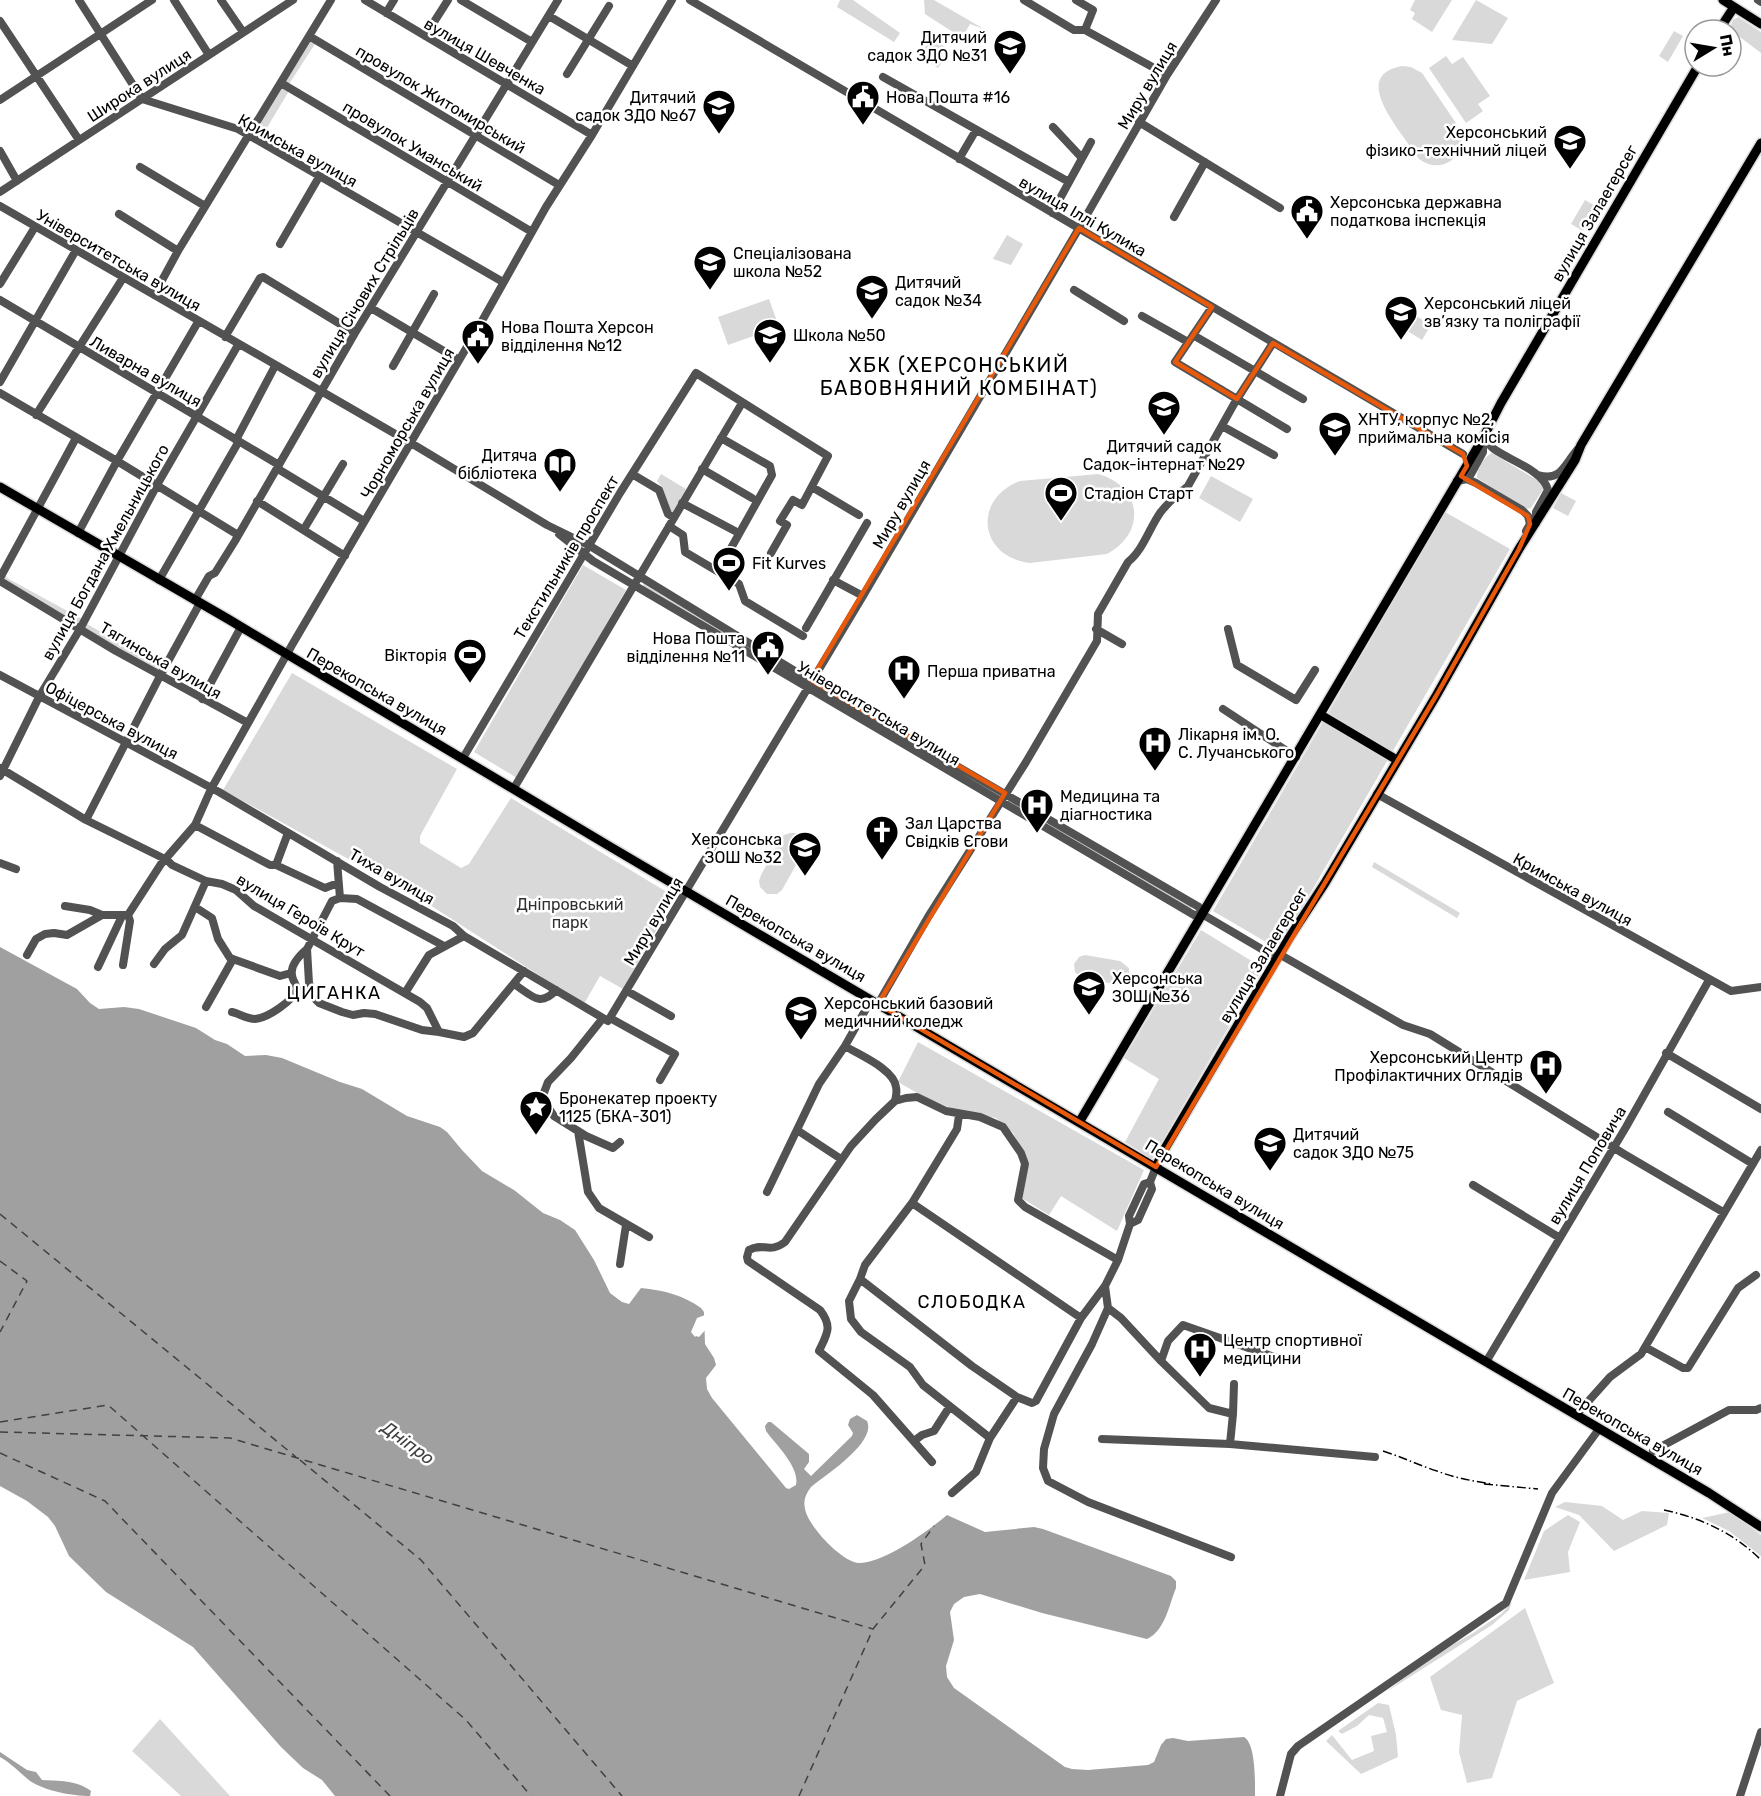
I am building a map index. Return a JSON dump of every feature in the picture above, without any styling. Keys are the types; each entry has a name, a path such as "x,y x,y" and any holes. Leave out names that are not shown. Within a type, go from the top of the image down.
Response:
{"main road":[{"path":"1723,0 1761,24"},
{"path":"1727,18 1734,7"},
{"name":"вулиця Залаегерсег","path":"1457,481 1469,470 1479,452 1485,431 1691,78"},
{"path":"1581,446 1761,143"},
{"name":"вулиця Залаегерсег","path":"1156,1167 1278,956 1436,696 1536,524 1541,510 1581,446"},
{"path":"1080,1121 1457,481"},
{"name":"Перекопська вулиця","path":"0,487 1080,1121 1709,1493 1761,1527"},
{"path":"1321,715 1397,760"}],"street":[{"path":"79,0 142,99"},
{"path":"0,100 152,0"},
{"path":"174,0 210,55"},
{"path":"221,0 243,32"},
{"name":"Широка вулиця","path":"0,192 293,0"},
{"path":"154,295 205,206 331,0"},
{"name":"вулиця Шевченка","path":"364,0 592,135"},
{"path":"386,13 394,0"},
{"path":"425,36 448,0"},
{"path":"461,0 532,42"},
{"name":"вулиця Січових Стрільців","path":"86,820 127,743 209,576 215,573 415,232 558,0"},
{"name":"Чорноморська вулиця","path":"98,967 125,915 161,864 167,860 195,825 211,789 286,655 559,185 592,135 672,0"},
{"name":"вулиця Іллі Кулика","path":"690,0 1463,454"},
{"path":"1024,0 1074,30 1085,30 1167,75"},
{"path":"1077,0 1093,10 1085,30"},
{"name":"Миру вулиця","path":"578,1131 554,1116 542,1098 548,1082 607,1019 627,991 863,596 1139,122 1216,0"},
{"path":"567,74 609,6"},
{"path":"549,15 633,66"},
{"path":"0,21 78,140"},
{"name":"провулок Житомирський","path":"309,36 559,185"},
{"path":"883,77 1069,182"},
{"name":"провулок Уманський","path":"281,83 532,232"},
{"name":"Кримська вулиця","path":"142,99 238,129 503,282"},
{"path":"1139,122 1280,208"},
{"path":"1053,127 1082,158"},
{"path":"959,159 976,130"},
{"path":"1052,213 1091,142"},
{"path":"0,151 17,181"},
{"path":"1174,217 1205,162"},
{"path":"140,167 205,206"},
{"path":"280,244 319,177"},
{"name":"Університетська вулиця","path":"0,206 411,443 547,525 590,546 809,684"},
{"path":"119,214 178,251"},
{"path":"0,284 35,227"},
{"path":"0,382 76,250"},
{"path":"225,337 260,278 263,277 355,333"},
{"path":"36,415 123,278"},
{"path":"1074,290 1124,321"},
{"path":"393,366 434,294"},
{"name":"Ливарна вулиця","path":"0,300 196,415 364,521"},
{"path":"1212,307 1175,362 1287,429"},
{"path":"371,308 459,360"},
{"path":"1142,316 1188,342"},
{"path":"78,533 198,322"},
{"path":"1193,335 1303,399"},
{"path":"767,1192 819,1084 928,917 1097,641 1098,614 1128,562 1135,556 1161,513 1176,495 1188,486 1237,399 1273,343"},
{"name":"вулиця Богдана Хмельницького","path":"1,771 39,697 80,629 157,485 238,345"},
{"path":"159,580 237,440 275,366"},
{"name":"Текстильників проспект","path":"463,758 632,474 696,373 742,403"},
{"path":"0,393 238,535"},
{"path":"514,788 742,403 828,456 802,505 793,500 780,521 787,525 771,552"},
{"path":"1222,426 1274,455"},
{"path":"0,579 76,438"},
{"path":"721,438 770,466 772,475 730,550"},
{"path":"1457,481 1467,479 1476,483 1529,513 1541,510 1548,490 1547,483 1494,449 1483,438"},
{"path":"1537,475 1546,477 1560,474 1581,446"},
{"path":"1476,483 1463,454 1494,449"},
{"path":"304,530 343,464"},
{"path":"702,469 752,498"},
{"path":"632,474 659,490 668,514 674,518"},
{"path":"812,487 859,515"},
{"path":"257,501 345,556"},
{"path":"682,503 735,531"},
{"path":"1520,549 1530,524 1528,516 1522,510"},
{"path":"669,526 683,535 685,552 739,584 745,601 804,632 867,523"},
{"name":"Університетська вулиця","path":"547,525 584,555 633,584 1198,907 1202,914 1403,1025 1430,1034 1723,1212"},
{"name":"Тягинська вулиця","path":"0,579 160,676 248,723"},
{"path":"833,580 863,596"},
{"path":"202,699 241,627"},
{"path":"1096,629 1122,644"},
{"path":"1228,629 1237,665 1296,700 1315,670"},
{"name":"Офіцерська вулиця","path":"0,675 211,789"},
{"path":"1223,710 1296,757"},
{"name":"вулиця Героїв Крут","path":"1,771 86,820 167,860 172,865 206,882 222,884 236,890 254,906 428,1008 439,1032"},
{"name":"Тиха вулиця","path":"211,789 453,926 464,936 556,990 675,1054 660,1080"},
{"name":"Кримська вулиця","path":"1377,794 1709,980 1731,991 1761,987"},
{"name":"Тиха вулиця","path":"195,825 270,865 276,865 325,888 338,883"},
{"path":"276,865 288,832"},
{"path":"337,861 340,898"},
{"path":"0,862 16,869"},
{"path":"154,964 165,950 179,940 206,882"},
{"path":"232,1012 255,1019 269,1015 293,998 297,989 291,973 297,960 307,949 332,902 340,898 357,899 444,946"},
{"path":"65,906 90,910 102,915 125,915 130,921 123,965"},
{"path":"195,907 212,918 218,939 230,958 279,976 291,973"},
{"path":"27,955 39,937 50,933 67,934 102,915"},
{"path":"405,993 429,955 464,936"},
{"path":"307,949 309,983 319,1003 353,1015 375,1014 422,1030 464,1037 473,1033 524,971"},
{"path":"207,1007 233,959"},
{"name":"вулиця Поповича","path":"1486,1362 1614,1147 1709,980"},
{"path":"514,984 540,1000 545,1000 556,990"},
{"path":"627,991 671,1016"},
{"path":"845,1046 888,1072 897,1087 895,1101"},
{"path":"1666,1053 1761,1109"},
{"path":"897,1087 945,1111 980,1118 1004,1127 1025,1164 1017,1198 1020,1203 1118,1260"},
{"path":"917,1097 895,1101 876,1119 841,1159 785,1242 773,1249 751,1248 747,1257 748,1261 820,1310 826,1318 828,1329 819,1351 873,1395 932,1462"},
{"path":"1668,1113 1753,1164"},
{"path":"959,1115 957,1129 912,1203 865,1265 861,1279 849,1301 851,1319 861,1332 910,1367 923,1385 990,1438"},
{"path":"797,1130 841,1159"},
{"path":"578,1131 613,1148 620,1142"},
{"path":"578,1131 588,1192 598,1208 649,1237"},
{"path":"1576,1415 1610,1377 1639,1356 1761,1150"},
{"path":"861,1279 922,1328 1017,1397 1028,1403 1036,1401 1081,1318 1106,1286 1118,1260 1130,1224 1129,1216 1143,1184 1150,1182 1156,1167"},
{"path":"1473,1185 1560,1238"},
{"path":"912,1203 1081,1318"},
{"path":"620,1264 627,1225"},
{"path":"1645,1347 1683,1368 1688,1368 1738,1288 1756,1275"},
{"path":"1106,1286 1108,1308 1092,1344 1054,1414 1044,1449 1043,1468 1048,1481 1088,1502 1231,1557"},
{"path":"1108,1308 1121,1318 1161,1362 1209,1408 1233,1414"},
{"path":"1161,1362 1168,1341 1183,1324 1280,1359"},
{"path":"1230,1444 1234,1384"},
{"path":"952,1493 976,1472 990,1438 1017,1397"},
{"path":"914,1441 934,1431 950,1406"},
{"path":"1653,1452 1729,1410 1761,1408"},
{"path":"1280,1796 1291,1754 1298,1746 1506,1603 1552,1493 1599,1429"},
{"path":"1102,1440 1230,1444 1375,1456"},
{"path":"1740,1796 1761,1732"}],"highlighted area":[{"path":"1079,228 1212,307 1175,362 1237,399 1273,343 1463,454 1467,466 1461,476 1528,516 1530,524 1519,549 1436,696 1156,1167 878,1004 1005,793 811,680"}],"green space":[{"path":"840,0 853,0 900,33 894,42 837,7"},
{"path":"924,0 934,0 984,29 970,24 962,38 925,14"},
{"path":"1415,0 1452,0 1432,32 1412,19 1415,13 1410,10"},
{"path":"1476,0 1508,18 1492,44 1452,40"},
{"path":"1743,20 1761,32 1761,53 1743,39"},
{"path":"1674,31 1683,36 1668,62 1659,56"},
{"path":"931,38 950,50 938,68 920,56"},
{"path":"310,41 315,44 289,84 285,82"},
{"path":"1446,56 1452,64 1463,57 1490,96 1478,104 1483,111 1466,123 1429,68"},
{"path":"1402,66 1411,67 1422,73 1460,129 1462,139 1457,155 1444,164 1427,164 1419,159 1383,104 1379,85 1382,77 1389,70"},
{"path":"282,86 289,91 262,136 257,133 260,128 258,126"},
{"path":"1585,200 1597,207 1583,231 1571,224"},
{"path":"1007,235 1023,244 1011,265 993,259"},
{"path":"769,299 779,327 728,345 718,317"},
{"path":"1400,306 1431,325 1422,340 1391,321"},
{"path":"1492,453 1542,483 1544,488 1531,508 1526,509 1477,478 1482,464"},
{"path":"661,474 686,489 672,513 669,512 662,487 657,481"},
{"name":"Стадіон Старт","path":"1098,474 1113,480 1124,489 1131,499 1134,511 1129,534 1120,545 1107,554 1030,563 1013,558 1000,550 992,539 988,526 989,513 994,501 1005,489 1020,481"},
{"path":"1211,476 1253,499 1240,522 1199,498"},
{"path":"1561,493 1576,501 1568,516 1553,508"},
{"path":"1445,512 1510,549 1278,949 1213,911"},
{"path":"583,565 626,590 517,778 474,752"},
{"path":"6,575 7,578 82,619 79,623 75,623 8,584 4,578"},
{"path":"644,584 798,675 797,678 642,587"},
{"path":"87,624 162,667 159,672 84,629"},
{"name":"Дніпровський парк","path":"292,673 457,769 420,836 420,843 461,868 469,864 511,798 675,897 623,989 600,976 584,1004 419,898 223,790"},
{"path":"1014,802 1192,907 1190,910 1012,805"},
{"path":"797,833 802,837 805,849 782,890 777,894 767,894 760,887 761,875 780,840 784,835"},
{"path":"1374,862 1460,913 1457,918 1372,867"},
{"path":"1201,930 1263,968 1152,1159 1125,1142 1159,1079 1124,1058"},
{"path":"1085,955 1120,961 1129,968 1129,979 1120,985 1081,978 1075,972 1074,964 1079,957"},
{"path":"918,1042 1144,1170 1117,1231 1061,1196 1049,1215 1020,1197 1029,1164 1013,1133 996,1118 953,1109 926,1098 898,1082"},
{"path":"1565,1502 1602,1506 1623,1520 1642,1511 1669,1513 1667,1525 1614,1551 1579,1515 1555,1507"},
{"path":"1730,1512 1761,1535 1761,1556 1729,1531 1702,1518"},
{"path":"1568,1515 1580,1522 1568,1552 1570,1572 1524,1580 1544,1531"},
{"path":"1512,1602 1509,1610 1492,1625 1386,1692 1436,1654 1501,1614"},
{"path":"1525,1608 1554,1683 1517,1701 1492,1778 1467,1783 1459,1752 1462,1715 1441,1710 1430,1677"},
{"path":"1378,1703 1389,1705 1398,1757 1361,1774 1326,1741 1332,1735 1352,1760 1374,1751 1371,1736 1387,1732 1383,1718 1369,1715 1357,1726 1342,1734 1338,1731"},
{"path":"160,1719 230,1796 181,1796 132,1751"}],"water":[{"name":"Дніпро","path":"0,947 77,989 99,1009 124,1007 139,1009 196,1028 245,1056 266,1055 282,1058 362,1089 407,1116 440,1127 482,1171 514,1190 543,1213 575,1230 594,1260 610,1293 622,1302 629,1304 641,1288 672,1294 701,1308 704,1312 705,1344 716,1365 706,1378 707,1389 786,1488 789,1489 796,1485 796,1478 786,1456 766,1431 765,1426 768,1422 771,1422 809,1454 809,1462 804,1469 811,1476 852,1436 853,1433 848,1425 850,1419 857,1415 867,1421 868,1429 865,1438 858,1448 811,1487 805,1500 807,1516 812,1524 826,1542 851,1561 868,1562 880,1558 917,1537 947,1515 985,1532 1034,1527 1043,1529 1171,1576 1176,1581 1176,1588 1168,1609 1158,1630 1147,1639 1042,1613 980,1594 964,1597 954,1604 950,1612 954,1640 946,1666 947,1677 954,1688 1065,1767 1072,1769 1088,1770 1148,1765 1154,1762 1166,1739 1188,1741 1244,1737 1253,1755 1255,1796 335,1796 322,1780 303,1768 281,1747 193,1647 106,1592 69,1556 55,1526 48,1517 27,1501 0,1486"},
{"path":"0,1752 27,1770 36,1772 42,1780 67,1782 86,1787 91,1791 90,1796 59,1792 36,1785 0,1757"}],"pier":[{"path":"705,1315 707,1328 699,1337 695,1337 691,1332 697,1318"}],"ferry route":[{"path":"0,1214 296,1457"},
{"path":"0,1261 27,1281 0,1332"},
{"path":"0,1422 108,1405 466,1720 531,1796"},
{"path":"0,1432 230,1438 873,1629"},
{"path":"0,1453 105,1501 390,1796"},
{"path":"300,1460 421,1560 622,1796"},
{"path":"799,1796 873,1629 925,1565 921,1544 934,1526"}],"railway":[{"path":"1383,1451 1451,1476 1492,1484"},
{"path":"1484,1484 1538,1489"},
{"path":"1664,1510 1691,1517 1728,1534 1761,1560"}],"place":[{"name":"Дитячий садок ЗДО №31","path":"1010,75"},
{"name":"Нова Пошта #16","path":"863,126"},
{"name":"Дитячий садок ЗДО №67","path":"719,135"},
{"name":"Херсонський фізико-технічний ліцей","path":"1570,170"},
{"name":"Херсонська державна податкова інспекція","path":"1307,240"},
{"name":"Спеціалізована школа №52","path":"710,291"},
{"name":"Дитячий садок №34","path":"872,320"},
{"name":"Херсонський ліцей зв’язку та поліграфії","path":"1401,341"},
{"name":"Школа №50","path":"770,364"},
{"name":"Нова Пошта Херсон відділення №12","path":"478,365"},
{"name":"Дитячий садок Садок-інтернат №29","path":"1164,436"},
{"name":"ХНТУ, корпус №2, приймальна комісія","path":"1335,457"},
{"name":"Дитяча бібліотека","path":"560,493"},
{"name":"Стадіон Старт","path":"1061,522"},
{"name":"Fit Kurves","path":"729,592"},
{"name":"Нова Пошта відділення №11","path":"768,676"},
{"name":"Вікторія","path":"470,684"},
{"name":"Перша приватна","path":"904,700"},
{"name":"Лікарня ім. О. С. Лучанського","path":"1155,772"},
{"name":"Медицина та діагностика","path":"1037,834"},
{"name":"Зал Царства Свідків Єгови","path":"882,861"},
{"name":"Херсонська ЗОШ №32","path":"805,877"},
{"name":"Херсонська ЗОШ №36","path":"1089,1016"},
{"name":"Херсонський базовий медичний коледж","path":"801,1041"},
{"name":"Херсонський Центр Профілактичних Оглядів","path":"1546,1095"},
{"name":"Бронекатер проекту 1125 (БКА-301)","path":"536,1136"},
{"name":"Дитячий садок ЗДО №75","path":"1270,1172"},
{"name":"Центр спортивної медицини","path":"1200,1378"}],"district":[{"name":"ХБК (ХЕРСОНСЬКИЙ БАВОВНЯНИЙ КОМБІНАТ)","path":"959,376"},
{"name":"ЦИГАНКА","path":"334,993"},
{"name":"СЛОБОДКА","path":"972,1302"}]}
